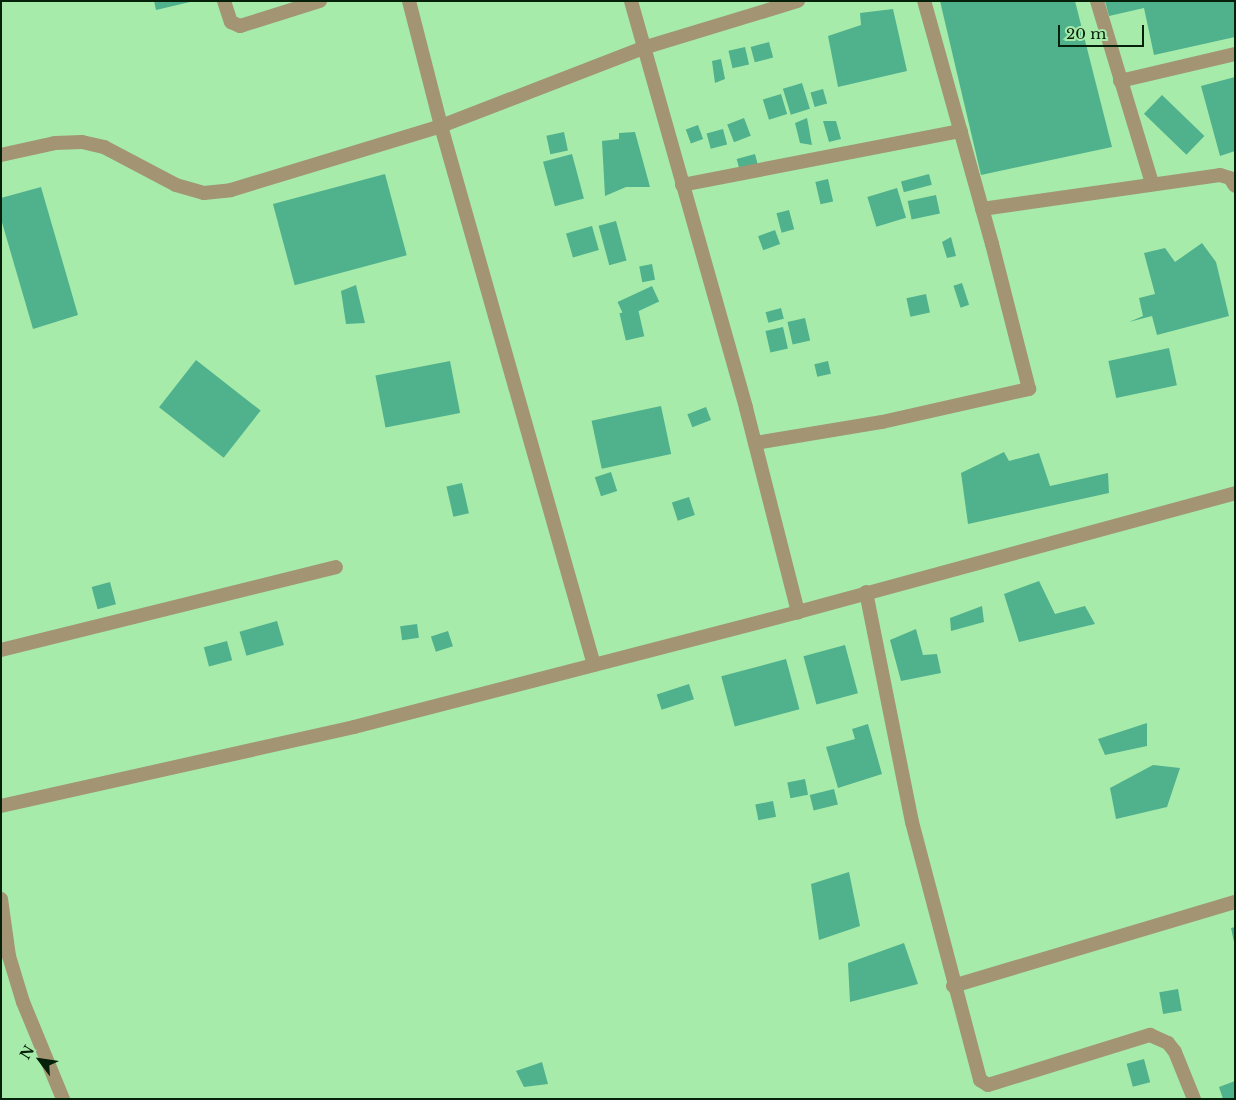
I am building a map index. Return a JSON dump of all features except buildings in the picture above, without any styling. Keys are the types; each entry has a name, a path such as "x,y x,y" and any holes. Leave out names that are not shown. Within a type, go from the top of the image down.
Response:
{"street":[{"path":"224,1 231,22 240,26 320,1"},
{"path":"409,1 441,126 594,664"},
{"path":"631,1 755,443 798,612"},
{"path":"1,155 55,143 82,142 104,146 176,185 204,193 231,190 441,126 643,48 798,1"},
{"path":"755,443 882,422 1028,389 982,209 924,1"},
{"path":"1097,1 1152,183"},
{"path":"1120,81 1235,54"},
{"path":"682,185 961,131"},
{"path":"982,209 1152,183 1220,175 1230,178 1235,186"},
{"path":"1,806 354,727 798,612 866,592 1235,494"},
{"path":"1,650 336,568"},
{"path":"866,592 912,822 977,1075 983,1084 988,1085 1150,1035 1160,1038 1176,1052 1194,1099"},
{"path":"1,899 10,956 23,1002 63,1099"},
{"path":"953,986 1235,902"}]}
